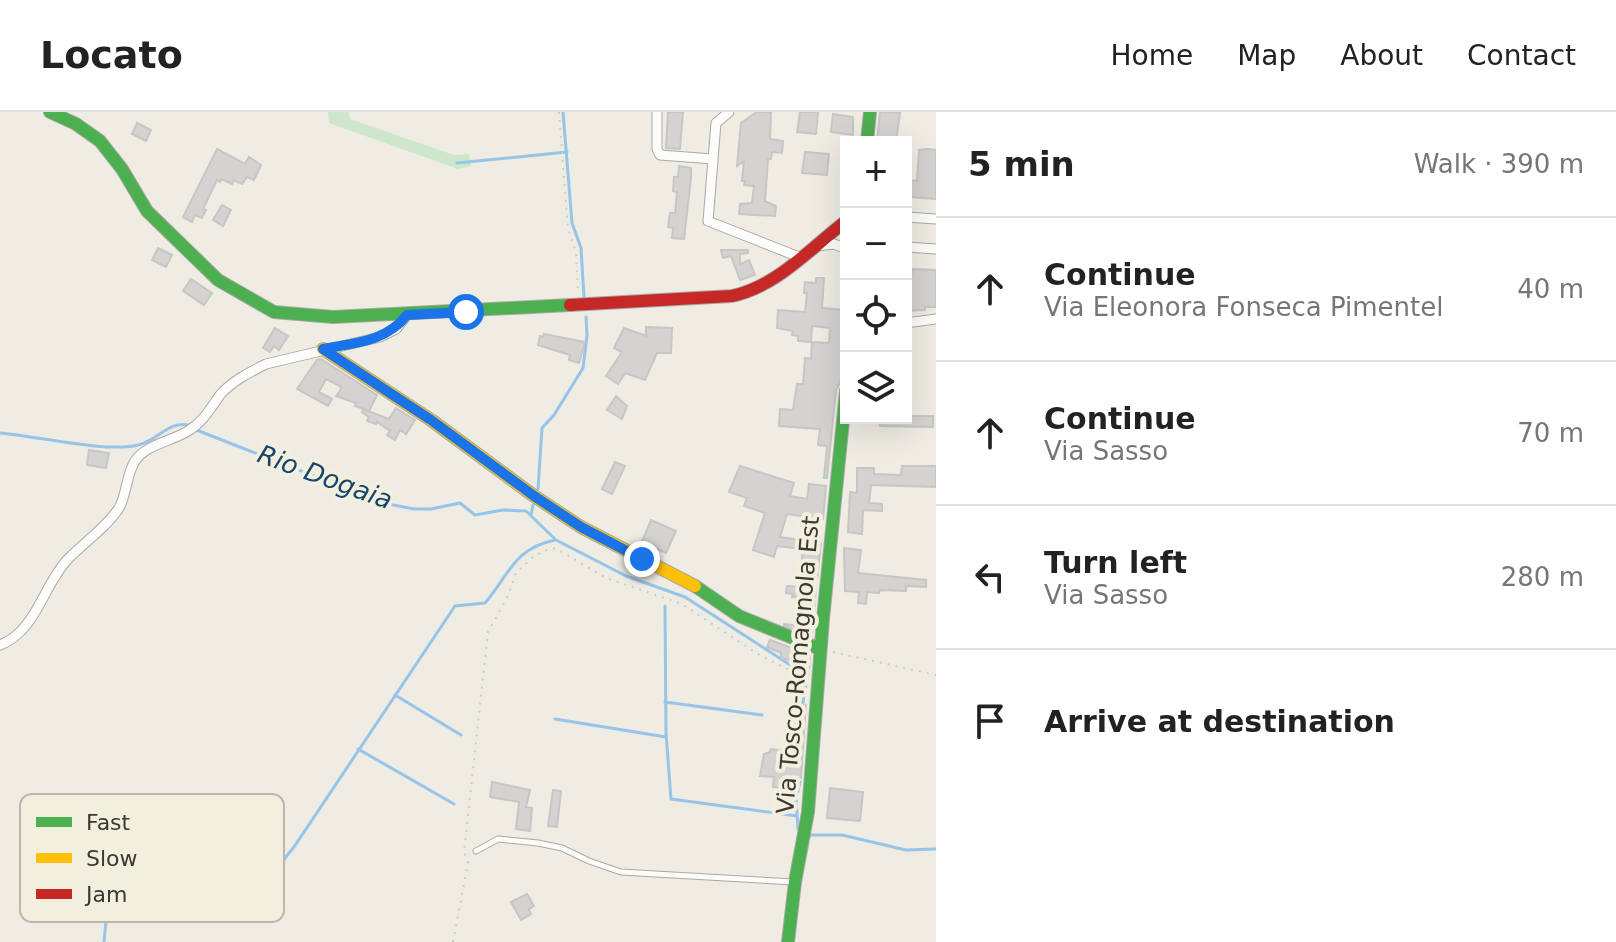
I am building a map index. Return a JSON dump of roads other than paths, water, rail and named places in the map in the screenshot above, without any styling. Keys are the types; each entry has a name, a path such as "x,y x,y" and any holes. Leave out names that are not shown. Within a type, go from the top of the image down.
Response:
{"street":[{"path":"50,112 76,124 100,141 122,169 147,211 218,280 274,312 333,317 407,315 732,296 752,292 769,282 840,228"},
{"path":"657,112 657,149 660,155 713,159"},
{"path":"729,112 716,123 708,221 799,257"},
{"path":"868,136 870,112"},
{"path":"912,217 936,219"},
{"path":"815,246 840,246"},
{"path":"912,247 936,249"},
{"path":"0,645 14,640 24,630 67,561 120,506 136,458 188,431 208,415 221,395 266,364 380,337 396,329 407,315"},
{"path":"912,322 936,319"},
{"path":"323,349 431,420 581,527 687,581 739,616 820,649"},
{"name":"Via Tosco-Romagnola Est","path":"788,942 804,833 843,424"}],"lane":[{"path":"476,851 498,839 562,848 621,872 795,882"}],"waterway":[{"path":"563,112 572,223 581,248 584,297"},
{"path":"457,163 567,152"},
{"path":"538,489 542,428 554,415 583,368 586,317"},
{"name":"Rio Dogaia","path":"0,433 90,446 125,447 145,443 175,426 189,425"},
{"name":"Rio Dogaia","path":"194,429 383,503 414,509 460,503 475,515 503,510 526,511 556,540 626,576 685,597 798,670 807,678 802,708"},
{"path":"531,515 533,505"},
{"path":"284,859 455,606 485,603 521,556 555,540"},
{"path":"665,606 666,733 671,799 797,816"},
{"path":"395,695 461,735"},
{"path":"665,702 762,715"},
{"path":"555,719 666,737"},
{"name":"Rio Dogaia","path":"793,754 793,735 798,719"},
{"path":"358,749 454,804"},
{"name":"Rio Dogaia","path":"798,829 796,799 800,782"},
{"name":"Rio Dogaia","path":"808,835 842,835 906,850 936,849"},
{"path":"104,942 106,922"}]}
